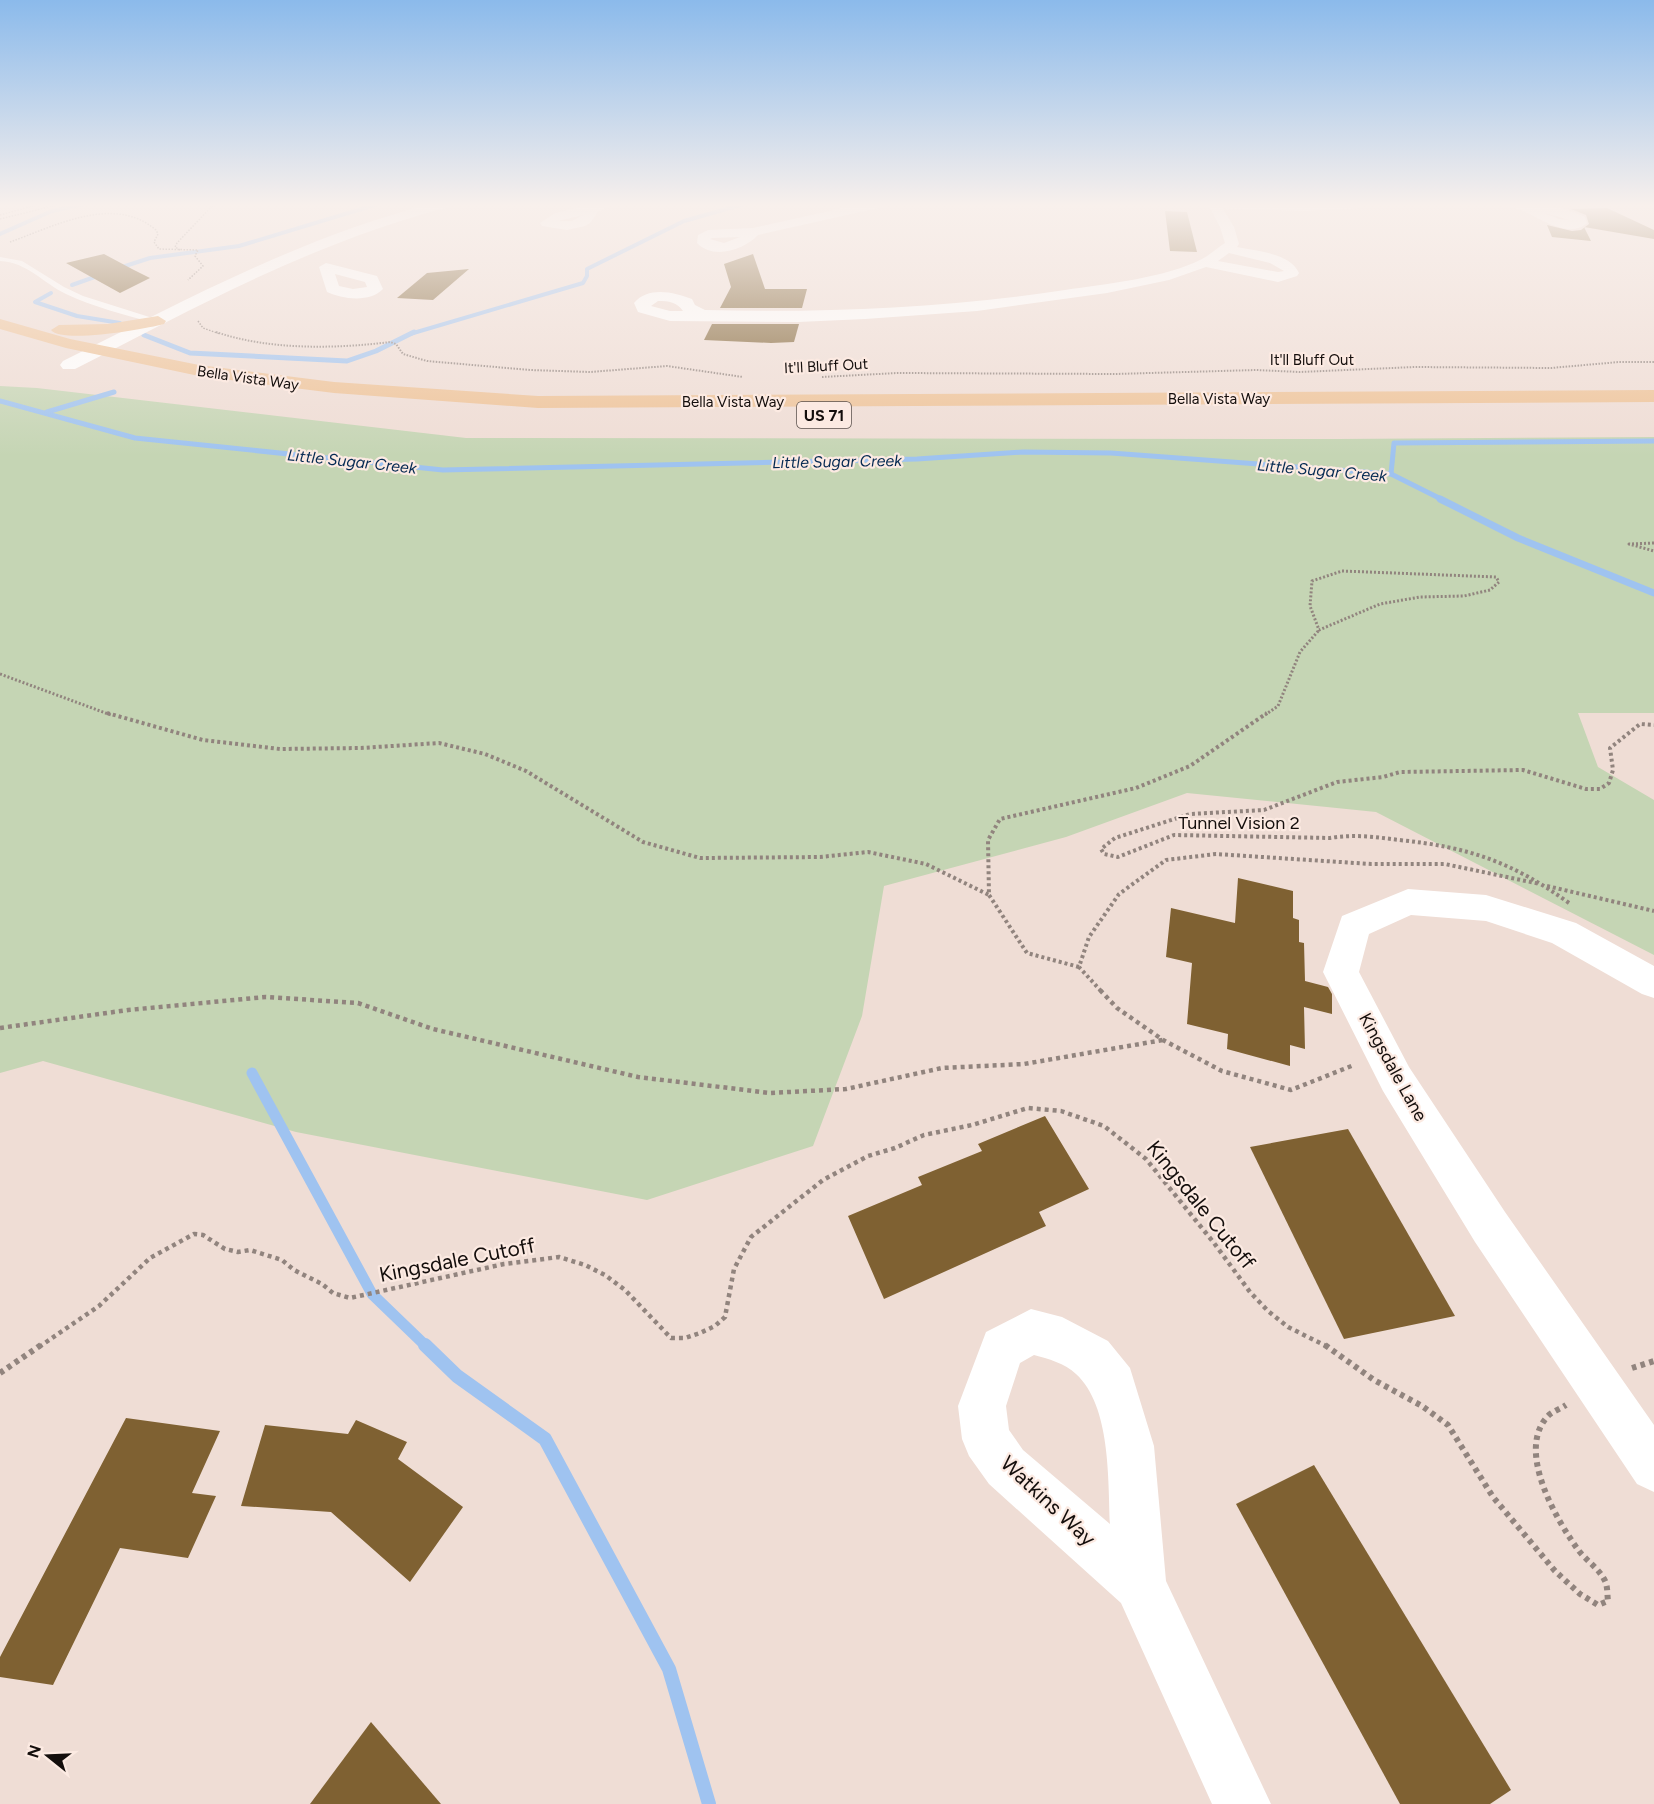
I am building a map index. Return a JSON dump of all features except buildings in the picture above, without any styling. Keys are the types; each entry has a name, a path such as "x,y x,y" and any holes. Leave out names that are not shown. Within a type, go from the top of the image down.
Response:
{"main road":[{"path":"5,326 108,329 158,321"},
{"name":"Bella Vista Way","path":"5,326 97,351 179,369 282,384 401,395 538,402 1654,396"},
{"path":"48,360 103,371"},
{"name":"Bella Vista Way","path":"125,376 225,392 301,400 492,413 1606,415"}],"street":[{"path":"69,364 224,288"},
{"path":"702,315 827,317 994,303 1099,288"},
{"name":"Kingsdale Lane","path":"1654,982 1564,933 1486,908 1408,902 1354,926 1341,972 1396,1079 1490,1227 1654,1467"},
{"name":"Watkins Way","path":"1140,1584 1006,1467 986,1439 982,1406 1002,1348 1031,1332 1062,1340 1092,1357 1113,1385 1130,1446 1140,1584 1242,1804"}],"lane":[{"path":"61,288 113,309 158,321"}],"path":[{"path":"182,288 179,305 182,309 195,314 201,327 244,342 349,347 390,342 396,344 406,356 439,363 595,372 667,366 747,378"},
{"name":"It'll Bluff Out","path":"822,377 897,373 1115,374 1256,370 1300,372 1415,367 1551,368 1620,362 1654,362"},
{"path":"1654,543 1629,544 1654,551"},
{"path":"989,895 988,840 1000,819 1136,788 1190,766 1278,706 1300,652 1319,630 1380,604 1420,597 1464,596 1490,590 1499,582 1496,577 1468,575 1342,571 1312,581 1309,596 1310,615 1319,630"},
{"path":"0,674 111,716 203,740 280,749 361,748 439,743 485,754 526,771 643,842 700,858 765,858 868,852 926,864 989,895 1027,953 1079,967 1117,1008 1163,1040 1222,1071 1291,1090 1383,1054"},
{"name":"Tunnel Vision 2","path":"1543,885 1496,858 1468,849 1354,834 1330,838 1174,835 1118,857 1104,854 1101,849 1115,838 1190,814 1264,810 1337,782 1383,777 1400,772 1523,770 1543,774 1578,789 1592,790 1604,787 1612,780 1616,768 1610,748 1640,723 1654,724"},
{"path":"1079,967 1089,937 1119,894 1166,860 1216,854 1371,864 1445,864 1654,911"},
{"path":"1543,885 1557,893"},
{"path":"0,1028 128,1010 266,997 358,1003 433,1029 638,1077 770,1094 846,1089 942,1068 1024,1064 1163,1040"},
{"name":"Kingsdale Cutoff","path":"0,1373 99,1306 150,1258 194,1234 203,1235 225,1249 250,1250 282,1260 294,1270 322,1284 333,1293 350,1298 504,1264 559,1257 585,1265 605,1275 625,1290 671,1338 685,1338 715,1326 725,1317 734,1269 751,1237 823,1180 868,1156 895,1148 924,1134 957,1129 1028,1108 1083,1117 1104,1126 1146,1159 1268,1311 1288,1328 1335,1350 1374,1380 1422,1406 1448,1425 1493,1497 1555,1571 1580,1594 1598,1605 1608,1601 1605,1581 1580,1552 1555,1512 1533,1449 1536,1429 1552,1410 1583,1398 1603,1376 1611,1372 1638,1368 1654,1361"}],"green space":[{"path":"0,386 37,388 466,438 1654,437 1654,713 1578,713 1598,767 1654,800 1654,955 1376,812 1187,793 1066,837 884,886 862,1016 813,1146 647,1200 296,1132 43,1061 0,1073"}],"waterway":[{"path":"410,334 565,288"},
{"path":"51,293 35,302 77,316 120,323"},
{"path":"410,334 414,332"},
{"path":"144,335 190,353 347,361 376,351 410,334"},
{"path":"47,412 114,392"},
{"name":"Little Sugar Creek","path":"0,401 135,438 443,470 917,459 1023,452 1111,453 1391,474"},
{"path":"1391,474 1394,443 1654,441"},
{"name":"Little Sugar Creek","path":"1391,474 1443,500"},
{"name":"Little Sugar Creek","path":"1440,499 1518,538 1654,593"},
{"path":"252,1073 372,1294 427,1347"},
{"path":"425,1345 457,1376 545,1439 669,1669 709,1804"}]}
